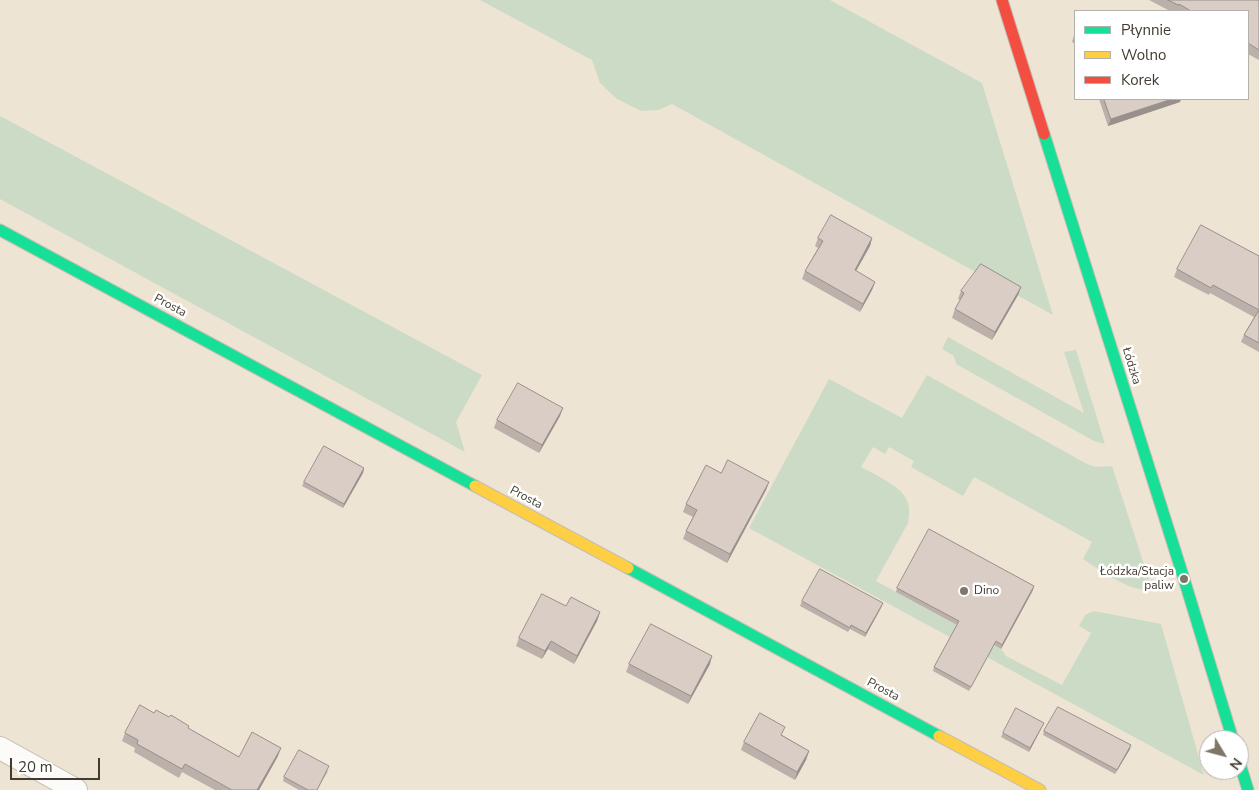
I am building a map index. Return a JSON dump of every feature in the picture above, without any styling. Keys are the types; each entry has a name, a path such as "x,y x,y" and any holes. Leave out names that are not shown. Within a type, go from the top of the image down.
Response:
{"street":[{"name":"Łódzka","path":"1002,0 1230,730"},
{"name":"Prosta","path":"0,230 1040,790"},
{"path":"0,748 76,790"}],"green space":[{"path":"480,0 830,0 982,83 1053,315 672,104 658,110 641,111 617,99 600,83 592,60"},
{"path":"0,116 482,375 456,422 465,452 0,199"},
{"path":"948,337 1084,413 1064,352 1076,350 1105,444 1094,441 956,364 954,356 942,349"},
{"path":"927,375 1087,464 1096,467 1112,466 1151,586 1146,589 1134,588 1119,581 1083,559 1092,542 974,477 963,496 911,467 914,461 889,447 885,454 873,447 861,467 901,491 908,503 909,515 908,523 876,581 1001,649 1006,656 1062,685 1091,633 1079,626 1085,615 1094,611 1161,624 1199,757 1199,772 749,528 829,379 902,418"}],"building":[{"path":"1168,0 1258,0 1259,50 1249,44 1249,10 1189,10"},
{"path":"1104,100 1169,100 1111,119"},
{"path":"831,215 872,238 855,270 875,282 863,304 805,271 823,241 818,238"},
{"path":"1201,225 1259,256 1259,310 1213,285 1211,288 1177,269"},
{"path":"981,264 1021,287 995,332 955,309 964,293 961,291"},
{"path":"1259,310 1259,343 1244,335"},
{"path":"518,383 563,408 542,445 497,420"},
{"path":"324,446 364,468 344,504 304,482"},
{"path":"728,460 769,482 730,554 686,531 697,510 686,504 706,465 721,473"},
{"name":"Dino","path":"929,529 1034,586 1002,645 996,641 971,687 934,667 959,621 897,588"},
{"path":"820,569 883,603 866,633 851,625 850,628 802,601"},
{"path":"542,594 566,606 571,597 600,612 577,656 551,641 545,651 519,638"},
{"path":"651,624 712,656 691,696 629,664"},
{"path":"140,705 154,713 156,710 169,717 171,715 189,726 188,728 239,757 252,732 281,748 257,790 232,790 185,764 182,769 137,744 138,740 125,733"},
{"path":"1058,707 1131,745 1117,770 1044,731"},
{"path":"1016,708 1044,723 1030,748 1003,733"},
{"path":"760,713 785,727 781,735 809,751 797,772 744,742"},
{"path":"299,750 329,766 317,790 308,790 284,777"}],"traffic: fast":[{"path":"1044,134 1230,730"},
{"path":"0,230 475,486"},
{"path":"628,568 939,736"},
{"path":"1245,780 1248,790"}],"traffic: slow":[{"path":"475,486 628,568"},
{"path":"939,736 1040,790"}],"traffic: jam":[{"path":"1002,0 1044,134"}],"place":[{"name":"Łódzka/Stacja paliw","path":"1184,579"},
{"name":"Dino","path":"964,591"}]}
